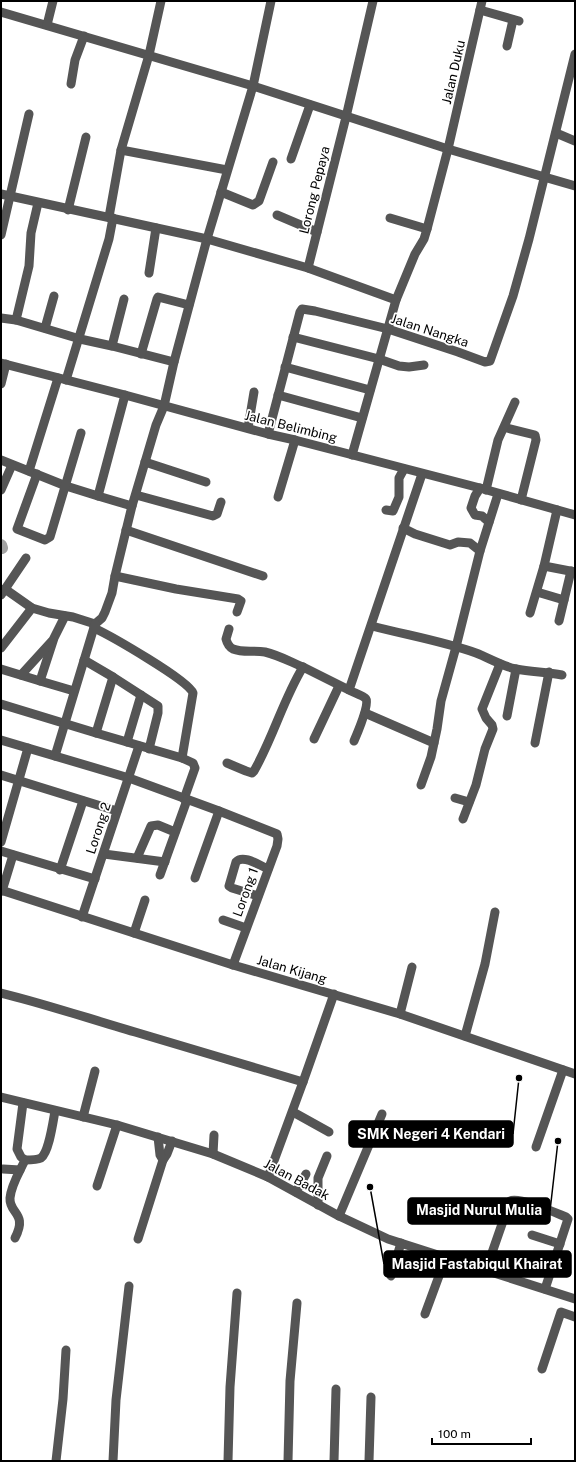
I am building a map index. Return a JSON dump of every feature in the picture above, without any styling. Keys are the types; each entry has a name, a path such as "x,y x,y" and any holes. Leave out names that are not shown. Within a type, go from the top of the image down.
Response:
{"street":[{"path":"47,26 52,1"},
{"path":"81,433 49,538 46,540 18,530 18,524 33,472 62,379 80,339 109,239 121,150 149,55 161,1"},
{"path":"55,756 64,722 95,626 102,618 112,593 132,506 156,425 164,406 189,304 227,170 253,86 270,1"},
{"name":"Lorong Pepaya","path":"308,268 346,117 373,1"},
{"path":"481,5 516,21 507,46"},
{"name":"Jalan Duku","path":"352,455 396,300 415,254 424,239 427,229 448,149 481,5"},
{"path":"1,12 253,86 448,149 575,186"},
{"path":"71,84 75,60 84,36"},
{"path":"545,177 575,54"},
{"path":"291,159 310,105"},
{"path":"1,235 28,114"},
{"path":"556,133 575,141"},
{"path":"68,210 86,137"},
{"path":"121,150 227,170"},
{"path":"221,192 253,205 256,204 259,201 273,162"},
{"name":"Jalan Nangka","path":"268,434 300,312 304,309 388,329 485,362 490,361 513,296 545,177"},
{"path":"1,194 38,204 111,218 207,240 308,268 396,300"},
{"path":"16,320 29,266 31,233 38,204"},
{"path":"277,215 317,232"},
{"path":"390,218 427,229"},
{"path":"149,272 156,228"},
{"path":"45,328 54,296"},
{"path":"141,354 158,297 189,304"},
{"path":"112,346 124,299"},
{"path":"1,318 16,320 80,339 174,362"},
{"path":"293,337 379,359 404,367 424,365"},
{"path":"1,384 3,364"},
{"name":"Jalan Belimbing","path":"3,364 483,489 575,515"},
{"path":"285,367 370,390"},
{"path":"248,428 254,392"},
{"path":"98,496 125,395"},
{"path":"278,395 362,418"},
{"path":"489,522 482,516 475,515 471,508 475,496 483,489 498,440 515,402"},
{"path":"507,428 536,435 521,500"},
{"path":"278,496 295,440"},
{"path":"1,460 66,486 132,506"},
{"path":"145,462 206,482"},
{"path":"1,490 12,465"},
{"path":"386,510 393,511 399,497 399,478 404,469"},
{"path":"349,690 372,626 422,474"},
{"path":"422,785 431,757 441,701 480,551 498,494"},
{"path":"136,495 213,516 217,514 221,502"},
{"path":"530,613 544,566 557,510"},
{"path":"403,528 415,534 450,545 458,542 470,543 480,551"},
{"path":"126,530 263,576"},
{"path":"26,558 3,592 32,608 65,616 95,626 190,688 193,693 182,758"},
{"path":"544,566 573,572 559,621"},
{"path":"115,576 176,589 238,599 241,603 237,612"},
{"path":"537,592 564,600"},
{"path":"1,648 32,608"},
{"path":"40,681 54,638 65,616"},
{"path":"372,626 456,647 516,669 550,672 562,675"},
{"path":"229,629 226,639 229,647 242,651 275,654 366,699 367,702 365,713 354,741"},
{"path":"21,675 54,638"},
{"path":"84,660 158,706 150,749"},
{"path":"463,819 476,785 485,749 493,729 482,709 500,664"},
{"path":"227,763 246,772 254,771 264,752 282,708 303,667"},
{"path":"1,669 74,691"},
{"path":"507,716 516,669"},
{"path":"535,743 550,672"},
{"path":"96,733 113,677"},
{"path":"314,739 338,686"},
{"path":"127,742 142,695"},
{"path":"1,704 182,758 193,763 195,768 160,875"},
{"path":"365,713 434,743"},
{"path":"1,740 129,778 220,811 195,878"},
{"name":"Lorong 2","path":"82,917 139,746"},
{"path":"1,842 28,748"},
{"path":"1,775 117,811"},
{"path":"455,798 469,802"},
{"path":"60,870 83,801"},
{"name":"Lorong 1","path":"220,811 272,831 277,834 278,839 233,965"},
{"path":"137,858 151,826 158,825 175,832"},
{"path":"1,851 60,870 95,879"},
{"path":"104,854 165,862"},
{"path":"1,890 13,855"},
{"path":"258,896 230,887 230,877 236,862 242,859 268,869"},
{"name":"Jalan Kijang","path":"1,890 233,965 400,1014 575,1074"},
{"path":"134,933 145,900"},
{"path":"465,1036 485,964 494,912"},
{"path":"222,920 246,928"},
{"path":"400,1014 412,967"},
{"path":"1,993 71,1012 303,1082"},
{"path":"268,1177 293,1112 334,994"},
{"path":"536,1147 563,1070"},
{"path":"83,1117 95,1072"},
{"name":"Jalan Badak","path":"1,1098 117,1125 213,1154 268,1177 339,1216 401,1243 545,1288 572,1298"},
{"path":"22,1103 17,1149 21,1157 25,1160 39,1159 44,1155 48,1144 55,1111"},
{"path":"293,1112 329,1132"},
{"path":"339,1216 382,1114"},
{"path":"96,1186 117,1125"},
{"path":"213,1154 214,1135"},
{"path":"158,1138 162,1160"},
{"path":"138,1239 162,1160 167,1154 172,1141"},
{"path":"318,1205 318,1178 327,1156"},
{"path":"15,1238 19,1231 20,1222 10,1199 15,1181 25,1160"},
{"path":"3,1169 20,1170"},
{"path":"296,1192 306,1174"},
{"path":"486,1270 510,1200 513,1199 529,1203 568,1218 568,1223 545,1288"},
{"path":"532,1235 560,1244"},
{"path":"391,1276 401,1243"},
{"path":"425,1314 446,1257"},
{"path":"112,1461 116,1400 129,1286"},
{"path":"228,1461 230,1386 237,1293"},
{"path":"542,1369 561,1312 572,1298"},
{"path":"288,1461 290,1381 297,1303"},
{"path":"561,1312 575,1317"},
{"path":"56,1461 63,1399 66,1350"},
{"path":"334,1461 336,1389"},
{"path":"369,1461 371,1397"}],"place":[{"name":"SMK Negeri 4 Kendari","path":"519,1078"},
{"name":"Masjid Nurul Mulia","path":"558,1141"},
{"name":"Masjid Fastabiqul Khairat","path":"370,1187"}]}
